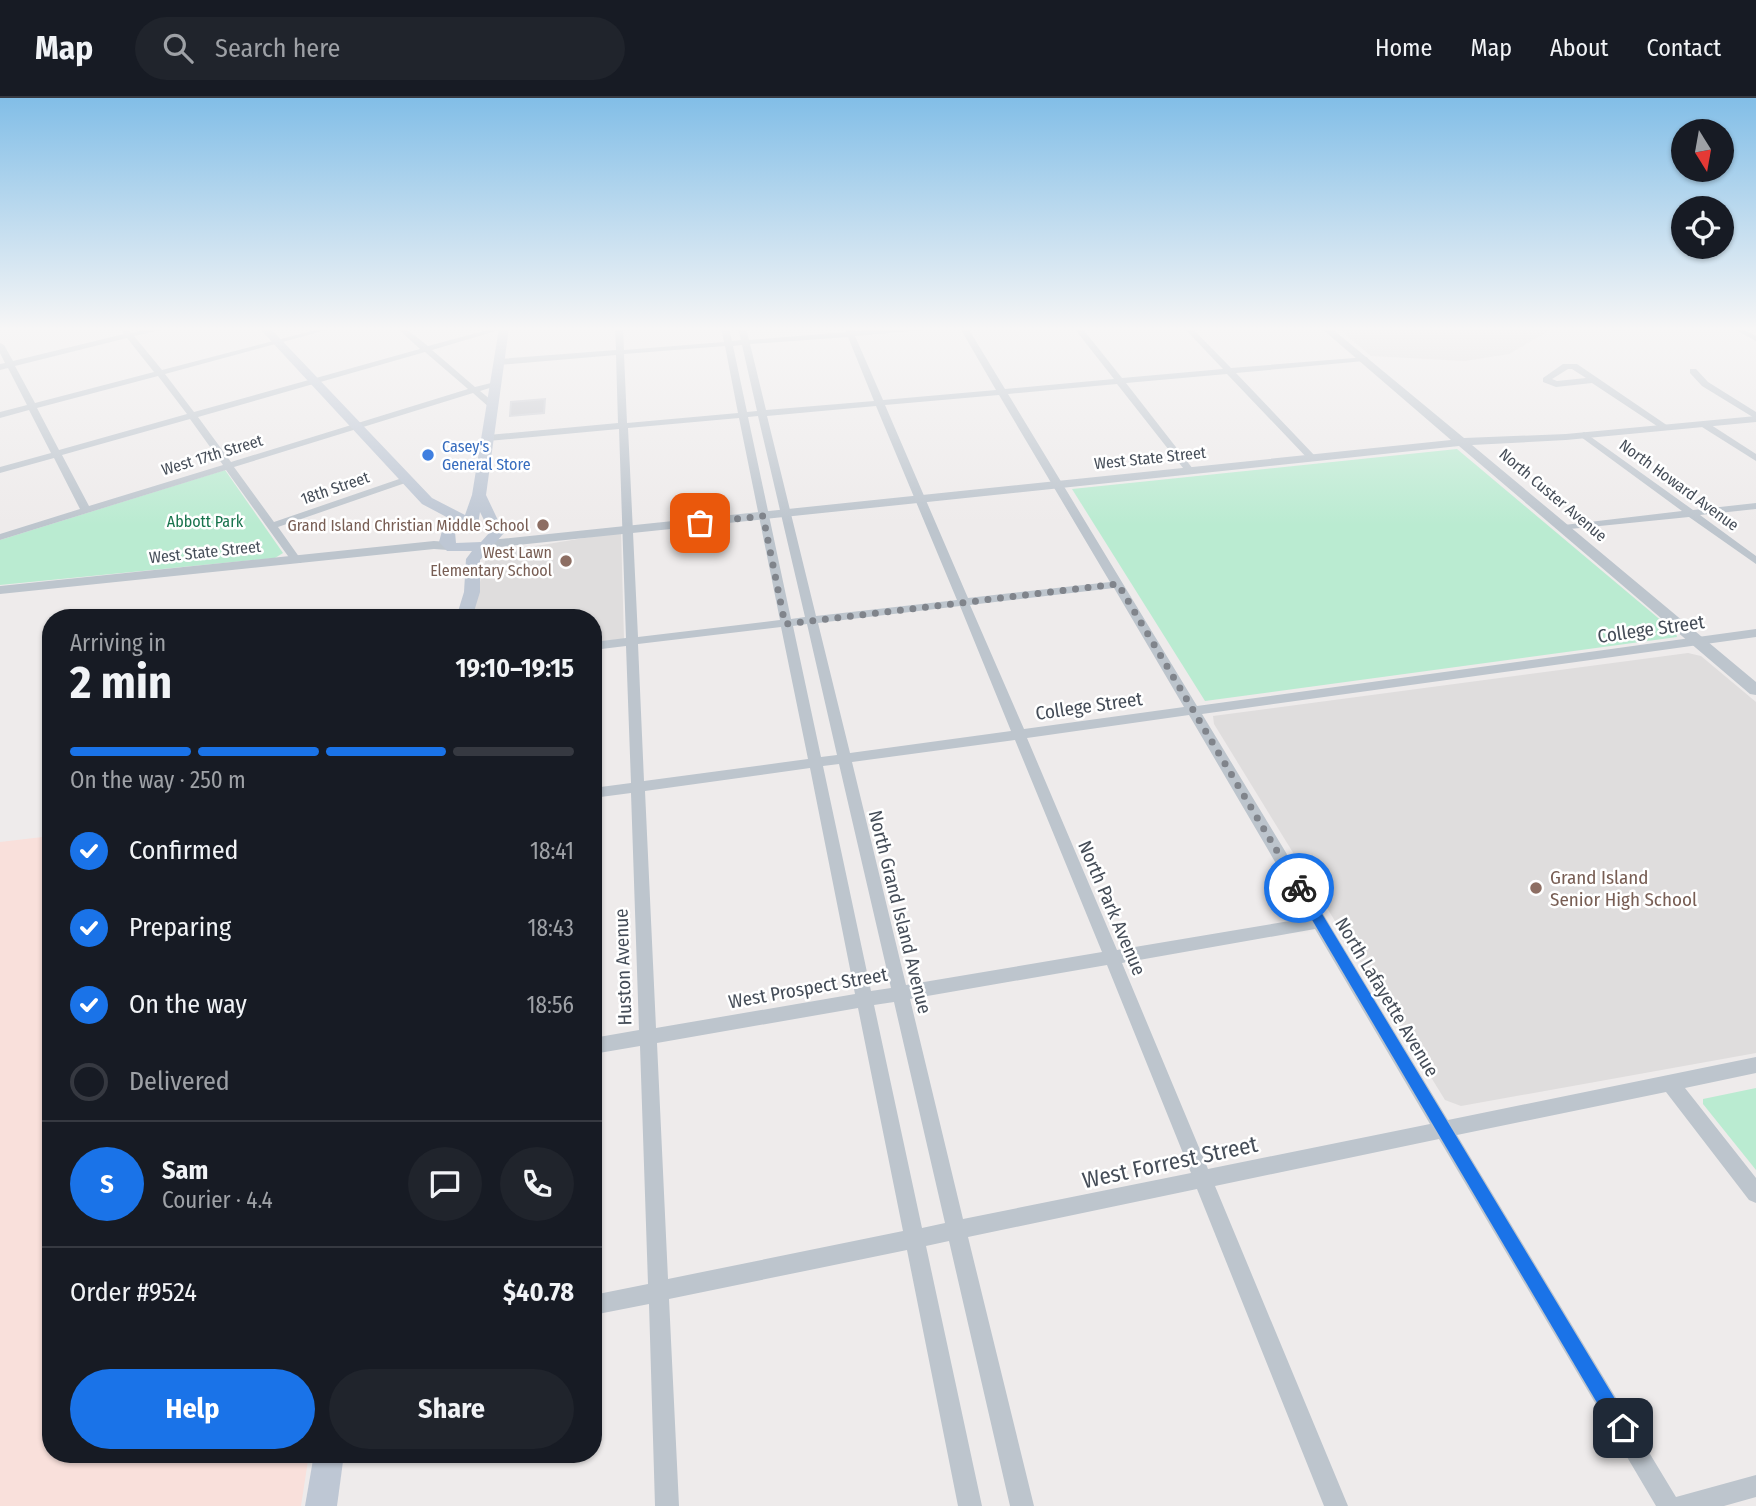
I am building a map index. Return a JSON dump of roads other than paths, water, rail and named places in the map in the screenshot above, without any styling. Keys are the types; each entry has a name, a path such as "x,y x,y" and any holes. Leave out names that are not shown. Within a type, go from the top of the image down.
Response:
{"main road":[{"path":"328,394 426,501 468,522 495,527"},
{"path":"449,539 468,522 479,495 495,394"},
{"path":"467,609 472,592 473,559 488,545 495,527 479,495"},
{"path":"426,501 427,508 446,522 449,539 460,565 458,609"},
{"path":"449,539 488,545"},
{"path":"321,1506 328,1463"}],"street":[{"path":"23,394 86,511"},
{"path":"0,415 81,394"},
{"path":"176,394 297,561"},
{"path":"0,470 267,394"},
{"name":"West 17th Street","path":"0,537 462,394"},
{"path":"478,394 493,406"},
{"name":"Huston Avenue","path":"621,394 667,1506"},
{"path":"742,394 785,624 970,1506"},
{"name":"North Grand Island Avenue","path":"755,394 1022,1506"},
{"name":"North Park Avenue","path":"875,394 1112,958 1336,1506"},
{"path":"488,438 983,394"},
{"name":"North Lafayette Avenue","path":"1003,394 1669,1506"},
{"path":"1129,394 1189,471"},
{"path":"1251,394 1312,458"},
{"name":"North Custer Avenue","path":"1405,394 1756,690"},
{"path":"1615,394 1666,428"},
{"path":"1721,394 1756,417"},
{"name":"West State Street","path":"488,545 1463,442 1705,425 1756,417"},
{"path":"1705,425 1756,458"},
{"name":"North Howard Avenue","path":"1584,435 1756,561"},
{"name":"18th Street","path":"272,526 408,479"},
{"path":"1564,528 1756,506"},
{"name":"West State Street","path":"495,527 517,536 548,537"},
{"name":"West State Street","path":"0,590 297,561 412,547 449,539"},
{"path":"602,645 1118,584"},
{"name":"College Street","path":"602,792 1756,634"},
{"name":"West Prospect Street","path":"602,1044 1320,922"},
{"name":"West Forrest Street","path":"602,1303 1756,1065"},
{"path":"1669,1083 1756,1193"},
{"path":"1682,1506 1756,1486"}],"place":[{"name":"Casey's General Store","path":"428,455"},
{"name":"Grand Island Christian Middle School","path":"543,525"},
{"name":"West Lawn Elementary School","path":"566,561"},
{"name":"Grand Island Senior High School","path":"1536,888"}],"park label":[{"name":"Abbott Park","path":"205,521"}]}
